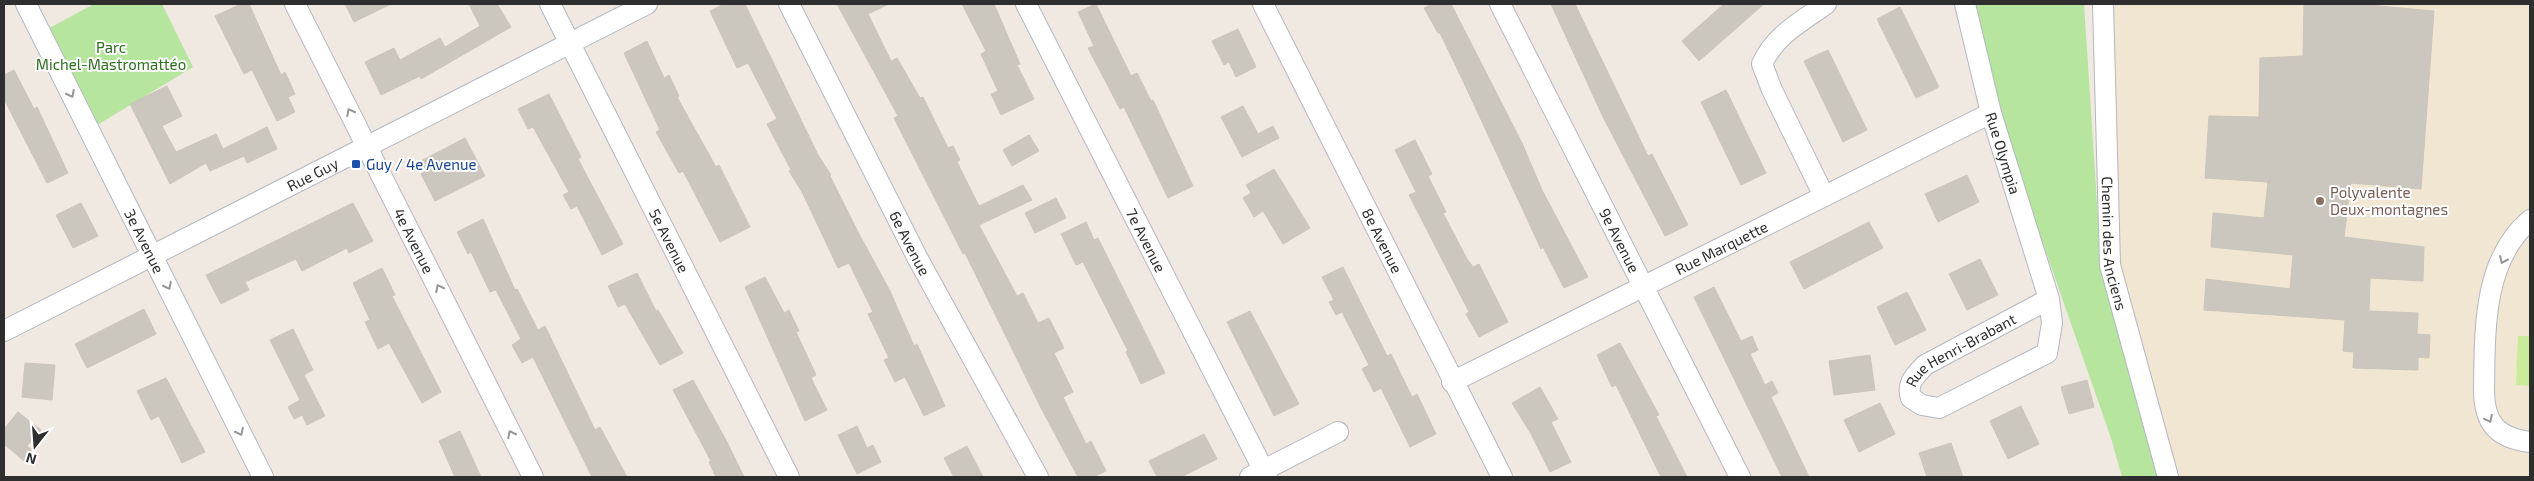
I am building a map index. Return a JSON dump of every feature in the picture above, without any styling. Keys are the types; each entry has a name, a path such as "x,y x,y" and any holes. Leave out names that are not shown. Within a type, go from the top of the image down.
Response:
{"street":[{"name":"3e Avenue","path":"26,4 263,477"},
{"name":"4e Avenue","path":"295,4 533,477"},
{"name":"5e Avenue","path":"550,4 789,477"},
{"name":"Rue Guy","path":"4,331 647,4"},
{"name":"6e Avenue","path":"789,4 918,259 1038,477"},
{"name":"7e Avenue","path":"1026,4 1260,475"},
{"name":"8e Avenue","path":"1263,4 1452,382 1502,477"},
{"name":"9e Avenue","path":"1500,4 1740,477"},
{"path":"1824,196 1772,90 1762,64 1766,55 1787,30 1826,4"},
{"name":"Rue Olympia","path":"1965,4 1991,113 2048,299"},
{"name":"Chemin des Anciens","path":"2103,4 2110,265 2168,477"},
{"name":"Rue Marquette","path":"1452,382 1991,113"},
{"path":"2530,220 2516,235 2505,255 2488,302 2484,390 2484,405 2491,424 2511,438 2530,442"},
{"name":"Rue Henri-Brabant","path":"2048,299 2052,323 2048,353 1939,408 1922,405 1911,398 1908,388 1912,378 1925,365 2048,299"},
{"path":"1260,475 1338,432"}],"shaded area":[{"name":"Polyvalente Deux-montagnes","path":"2103,4 2530,4 2530,477 2168,477 2110,265"}],"green space":[{"name":"Parc Michel-Mastromattéo","path":"94,4 162,4 193,67 89,130 40,33"},
{"path":"1975,4 2084,4 2101,264 2159,477 2122,477 2111,438 1997,112"},
{"path":"2518,336 2530,336 2530,386 2516,385"}],"building":[{"path":"241,4 249,4 281,75 285,72 295,94 288,97 295,112 277,121 252,70 244,74 215,16"},
{"path":"345,4 391,4 354,22"},
{"path":"469,4 497,4 511,27 421,79 420,76 381,95 365,62 394,48 400,60 440,38 445,47 480,26"},
{"path":"724,4 745,4 818,155 831,175 858,232 890,291 914,346 917,344 945,406 924,416 905,377 895,382 884,360 889,358 868,314 873,312 849,263 838,268 767,124 777,119 748,63 737,68 710,11"},
{"path":"837,4 889,4 868,14 891,61 897,58 920,98 923,97 948,148 953,146 960,160 957,162 979,206 1023,185 1032,200 979,225 1017,296 1023,293 1038,323 1049,318 1064,348 1054,353 1073,392 1063,397 1086,444 1091,441 1106,471 1093,477 1078,477 1041,408 965,253 963,254 894,118 898,116"},
{"path":"962,4 994,4 1020,64 1017,65 1034,99 1001,115 991,94 998,91 981,54 986,51"},
{"path":"1096,4 1131,76 1137,73 1151,101 1153,100 1193,186 1168,198 1124,107 1120,109 1088,48 1094,46 1078,12"},
{"path":"1432,4 1451,4 1522,143 1542,190 1588,277 1564,288 1543,247 1541,249 1440,33 1438,33 1424,8"},
{"path":"1551,4 1575,4 1648,156 1652,154 1688,225 1665,236 1603,117"},
{"path":"1724,4 1764,4 1699,61 1682,41"},
{"name":"Polyvalente Deux-montagnes","path":"2304,4 2379,4 2379,6 2434,11 2421,189 2351,183 2344,237 2424,247 2423,281 2370,278 2369,311 2418,313 2417,334 2430,335 2429,358 2418,357 2418,370 2353,368 2354,352 2343,351 2345,320 2204,310 2206,279 2290,289 2293,255 2211,247 2213,213 2264,218 2268,182 2205,178 2209,116 2259,117 2260,58 2303,56"},
{"path":"1900,7 1939,87 1916,98 1877,19"},
{"path":"1238,29 1256,67 1236,77 1229,62 1224,65 1212,41"},
{"path":"647,41 664,78 669,75 679,96 677,97 716,167 719,165 750,227 720,242 683,171 679,173 656,132 660,130 624,53"},
{"path":"1828,50 1867,130 1843,142 1804,61"},
{"path":"14,70 34,109 37,107 68,173 47,183 4,99 4,75"},
{"path":"167,86 182,116 162,126 176,152 216,134 223,149 267,127 277,149 247,163 244,156 210,171 206,163 170,184 130,104"},
{"path":"1726,90 1766,173 1741,185 1701,102"},
{"path":"549,94 581,157 578,159 623,244 602,255 577,206 571,209 563,195 569,192 533,127 528,129 518,109"},
{"path":"1243,106 1258,134 1273,126 1279,138 1242,157 1221,117"},
{"path":"1029,135 1039,151 1012,166 1003,150"},
{"path":"465,138 485,176 435,201 421,174 426,171 421,161"},
{"path":"1415,140 1432,174 1428,176 1446,212 1443,213 1467,259 1473,267 1479,264 1508,322 1479,337 1466,314 1469,312 1409,195 1416,192 1395,150"},
{"path":"1274,169 1310,228 1283,244 1263,211 1254,217 1243,198 1251,193 1246,185"},
{"path":"1967,175 1979,202 1938,222 1925,194"},
{"path":"1056,198 1066,218 1035,233 1025,213"},
{"path":"81,203 98,236 73,248 56,215"},
{"path":"353,203 373,241 349,253 347,248 302,271 296,259 245,282 249,290 221,304 206,275"},
{"path":"483,219 515,290 517,289 538,330 545,326 595,430 600,427 627,477 592,477 533,357 522,363 512,345 521,339 496,290 490,292 471,252 468,254 457,232"},
{"path":"1086,222 1094,240 1098,238 1165,373 1141,384 1126,352 1128,351 1083,262 1076,265 1061,234"},
{"path":"1869,222 1883,248 1804,289 1790,262"},
{"path":"1980,259 1998,295 1967,310 1949,274"},
{"path":"1343,267 1387,356 1391,354 1412,397 1417,394 1436,434 1410,447 1381,388 1374,392 1362,369 1369,365 1342,312 1336,315 1329,302 1334,300 1322,277"},
{"path":"382,268 395,295 392,296 441,392 422,403 389,343 378,349 365,322 370,320 353,283"},
{"path":"637,273 656,311 658,310 683,353 660,365 625,304 618,307 608,286"},
{"path":"765,277 784,313 789,310 799,331 796,332 816,375 811,378 827,410 805,421 745,287"},
{"path":"1714,287 1741,341 1752,336 1758,350 1750,354 1765,385 1772,381 1778,393 1771,397 1809,477 1782,477 1694,297"},
{"path":"1907,292 1926,330 1895,345 1877,307"},
{"path":"144,309 156,334 87,368 75,344"},
{"path":"1250,311 1299,404 1274,416 1227,322"},
{"path":"293,329 313,370 304,375 325,416 307,425 302,415 294,419 288,407 300,400 270,340"},
{"path":"1620,343 1659,415 1656,416 1687,477 1661,477 1616,385 1612,387 1597,355"},
{"path":"1870,355 1875,390 1834,395 1829,361"},
{"path":"25,363 55,365 52,400 22,397"},
{"path":"166,378 205,452 182,463 159,416 151,420 137,391"},
{"path":"693,380 744,477 716,477 709,462 711,461 673,390"},
{"path":"2087,380 2094,407 2069,414 2061,387"},
{"path":"1540,387 1558,419 1551,422 1571,462 1550,472 1531,434 1512,403"},
{"path":"1880,403 1895,434 1859,452 1844,420"},
{"path":"2021,406 2039,444 2008,459 1990,421"},
{"path":"18,412 41,430 27,446 33,451 24,461 4,444 4,429"},
{"path":"857,426 867,448 873,445 881,462 857,474 838,435"},
{"path":"460,431 481,477 455,477 439,441"},
{"path":"1204,434 1217,459 1181,477 1157,477 1149,461"},
{"path":"1951,443 1963,477 1927,477 1919,453"},
{"path":"967,446 983,477 954,477 944,458"}],"place":[{"name":"Guy / 4e Avenue","path":"356,164"},
{"name":"Polyvalente Deux-montagnes","path":"2320,201"}]}
